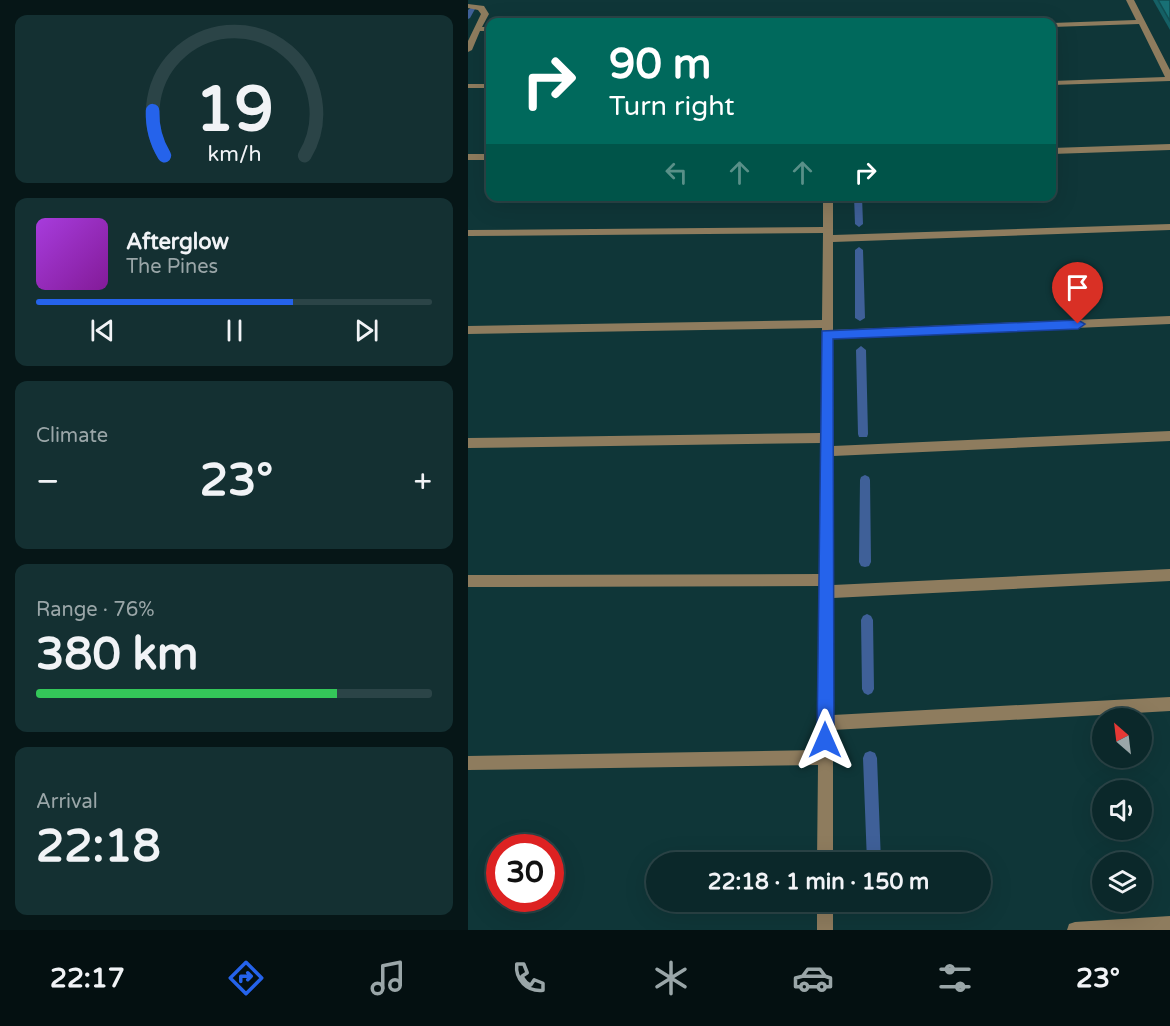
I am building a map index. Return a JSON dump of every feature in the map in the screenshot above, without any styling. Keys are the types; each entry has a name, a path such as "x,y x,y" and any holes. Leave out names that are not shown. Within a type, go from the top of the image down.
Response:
{"street":[{"path":"1056,83 1170,79 1130,0"},
{"path":"468,6 481,8 484,14 468,50"},
{"path":"1056,25 1141,22"},
{"path":"477,29 486,29"},
{"path":"468,86 486,86"},
{"path":"1056,151 1170,147"},
{"path":"468,157 486,157"},
{"path":"825,852 828,201"},
{"path":"468,233 827,235 1170,227"},
{"path":"468,330 827,329 1170,320"},
{"path":"468,443 826,445 1170,436"},
{"path":"468,581 826,586 1170,575"},
{"path":"825,723 1170,704"},
{"path":"468,763 826,757"},
{"path":"825,912 825,930"},
{"path":"1075,930 1170,924"}],"building":[{"path":"1158,0 1170,0 1170,21"}],"waterway":[{"path":"468,17 472,9"},
{"path":"858,201 859,224"},
{"path":"859,250 860,318"},
{"path":"861,350 863,434"},
{"path":"865,480 865,562"},
{"path":"867,620 868,689"},
{"path":"870,758 874,852"}],"route":[{"path":"825,740 827,334 1078,324"}]}
